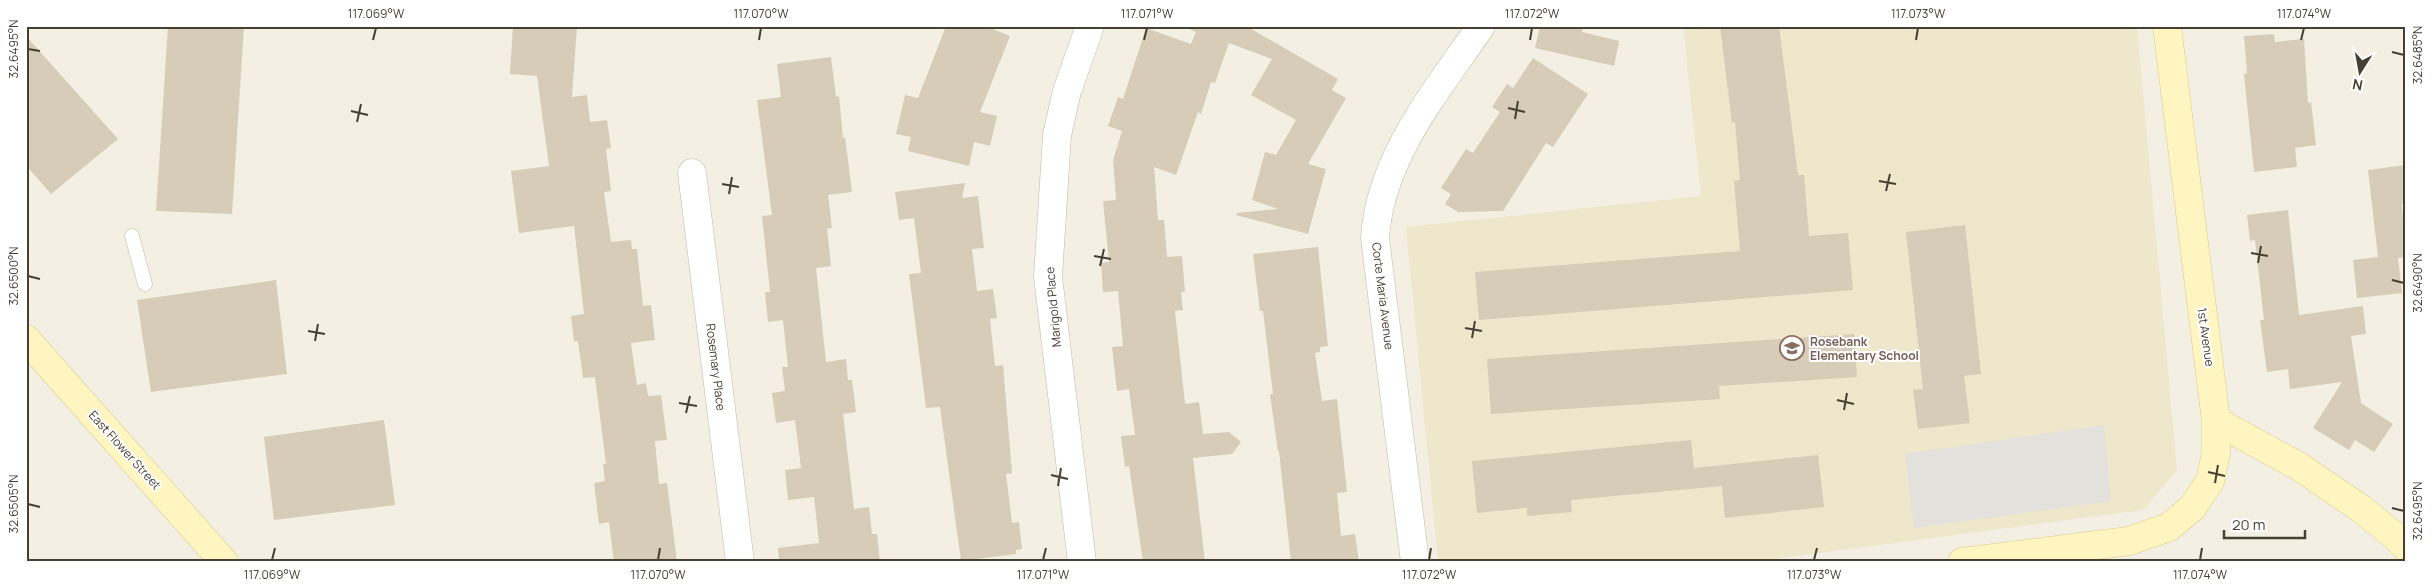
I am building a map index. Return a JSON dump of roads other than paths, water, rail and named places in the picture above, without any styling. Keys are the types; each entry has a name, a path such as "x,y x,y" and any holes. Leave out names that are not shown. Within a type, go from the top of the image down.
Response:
{"street":[{"name":"Marigold Place","path":"1082,562 1048,277 1057,135 1068,91 1090,26"},
{"name":"Corte Maria Avenue","path":"1415,562 1375,238 1376,224 1383,190 1398,154 1481,26"},
{"name":"1st Avenue","path":"2167,26 2216,421"},
{"name":"Rosemary Place","path":"692,173 740,562"},
{"name":"East Flower Street","path":"26,339 224,562"},
{"path":"1962,562 2129,541 2170,527 2192,508 2210,481 2216,453 2216,421 2300,467 2360,508 2406,547"}],"lane":[{"path":"132,236 146,284"}],"place":[{"name":"Rosebank Elementary School","path":"1792,348"}]}
